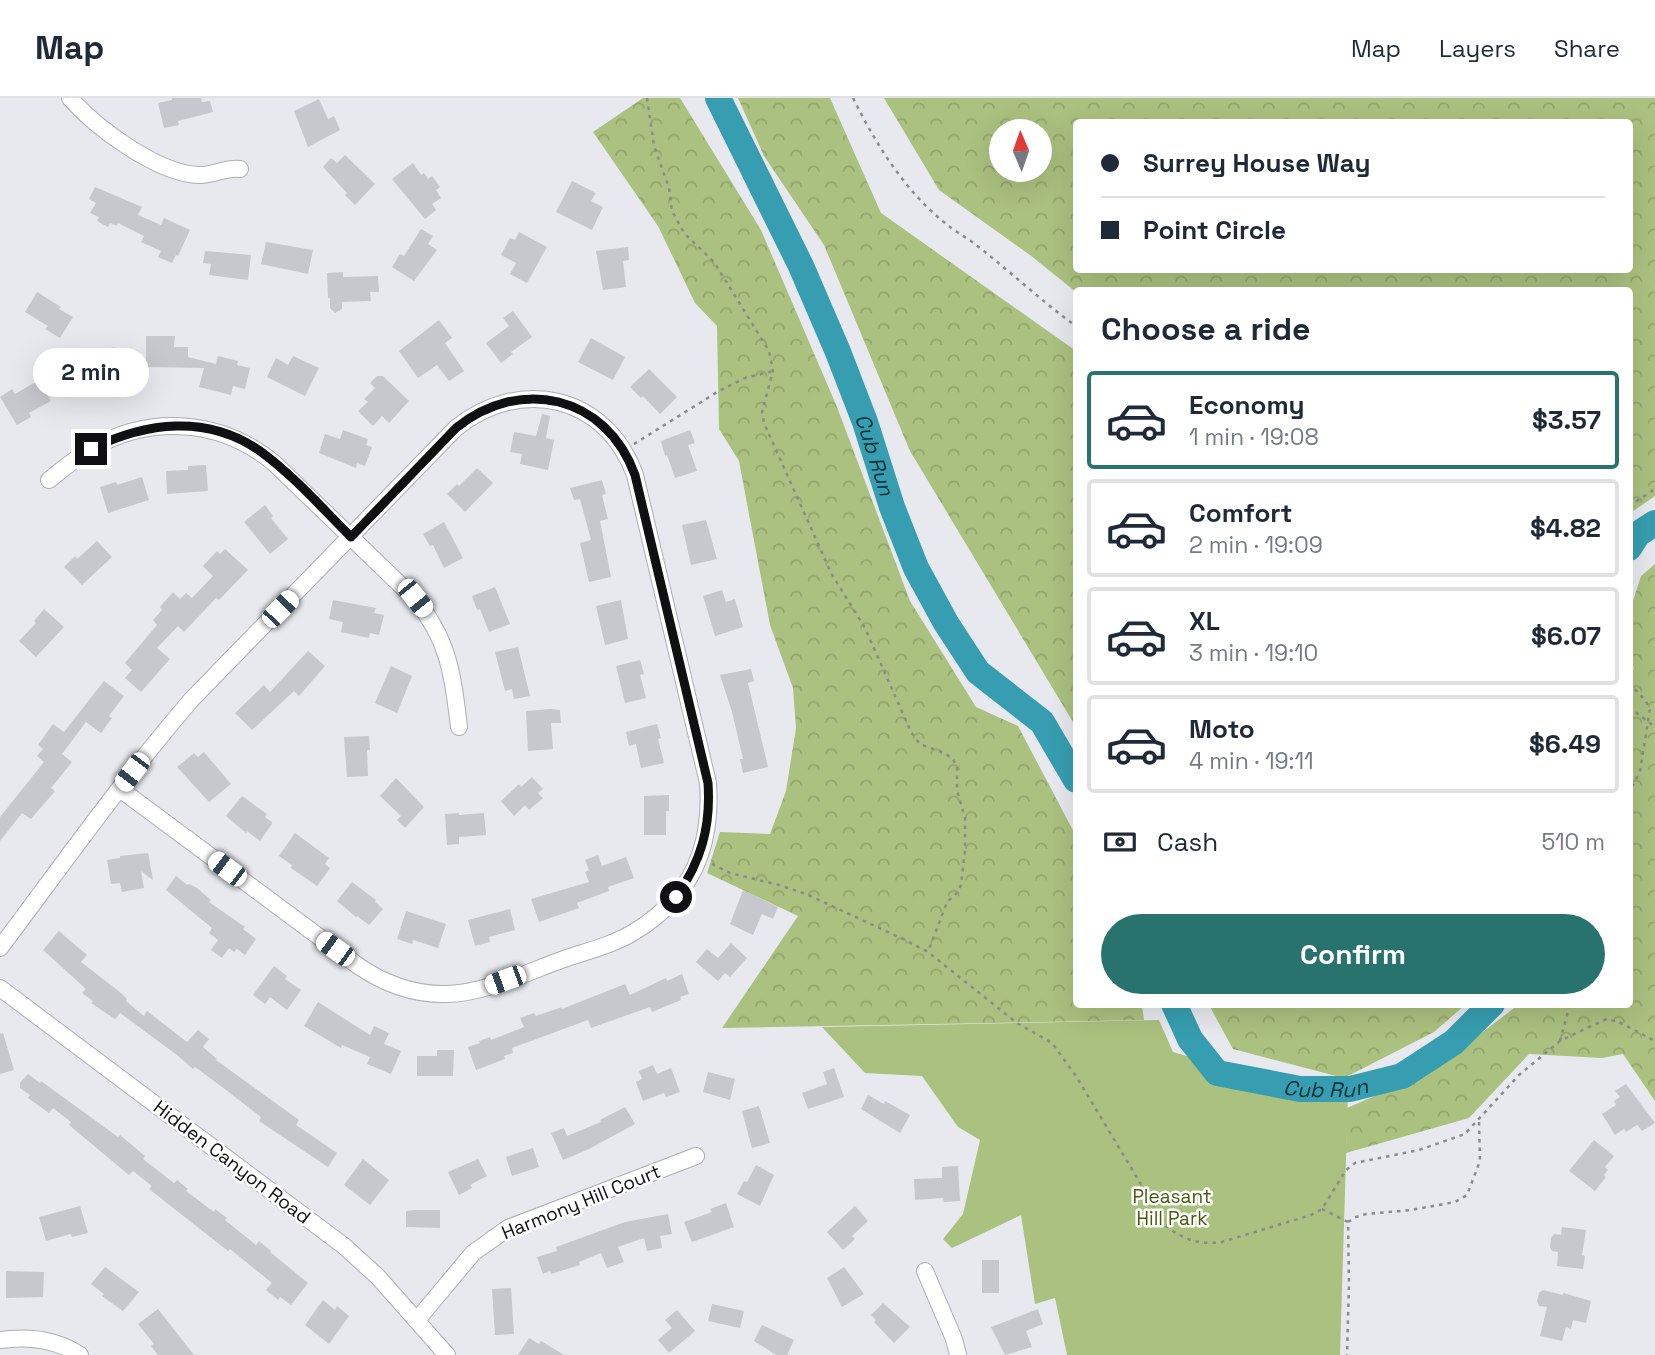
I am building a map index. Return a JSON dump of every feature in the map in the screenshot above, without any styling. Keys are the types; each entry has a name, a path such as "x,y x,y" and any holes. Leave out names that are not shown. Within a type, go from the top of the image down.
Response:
{"street":[{"path":"70,98 101,128 158,163 196,175 240,169"},
{"path":"0,947 120,789 192,699 456,428 473,414 490,406 527,398 561,402 596,419 617,439 635,475 708,783 708,824 698,859 676,897 653,920 633,933 483,988 447,994 395,986 372,976 120,789"},
{"path":"49,480 91,449 125,433 164,426 204,429 235,438 261,452 415,598 435,626 446,648 453,676 459,727"},
{"name":"Hidden Canyon Road","path":"0,988 344,1246 378,1278 447,1355"},
{"name":"Harmony Hill Court","path":"417,1320 473,1253 508,1228 696,1156"},
{"path":"925,1271 954,1339 958,1355"},
{"path":"0,1340 46,1340 80,1355"}],"path":[{"path":"647,98 654,146 669,188 672,212 684,233 714,262 769,351 773,371 762,412 764,423 801,508 831,572 865,628 911,732 920,744 944,753 952,758 957,766 957,790 965,818 961,885 947,902 928,952"},
{"path":"853,98 878,147 909,188 944,222 1073,324"},
{"path":"624,450 719,391 744,378 773,371"},
{"path":"1633,503 1655,489"},
{"path":"1633,687 1650,709 1640,771 1633,785"},
{"path":"1633,710 1655,727"},
{"path":"698,859 737,876 806,894 928,952 984,999 1017,1023 1052,1043 1076,1076 1166,1226 1179,1236 1208,1244 1311,1215 1322,1209 1346,1170 1355,1163 1441,1143 1465,1134 1519,1075 1560,1041 1607,1019 1630,1026 1655,1041"},
{"path":"1560,1041 1569,1008"},
{"path":"1348,1222 1366,1214 1455,1202 1467,1195 1480,1161 1479,1121"},
{"path":"1322,1209 1348,1222"},
{"path":"1347,1355 1348,1222"}],"green space":[{"path":"643,98 680,98 761,230 837,407 910,601 976,707 1018,726 1073,830 1073,1008 1142,1008 1144,1020 722,1028 798,916 707,873 720,832 770,834 786,791 796,728 793,688 770,625 739,461 719,429 717,326 695,303 658,226 593,132"},
{"path":"738,98 830,98 881,213 1073,349 1073,722 910,451 824,245 764,156"},
{"path":"884,98 1655,98 1655,496 1633,511 1633,287 1073,287 1073,290 1030,255 939,190"},
{"path":"1655,564 1655,1101 1623,1054 1602,1058 1529,1054 1469,1118 1346,1153 1347,1108 1432,1071 1514,1008 1633,1008 1633,601 1641,576"},
{"path":"1211,1008 1462,1008 1434,1032 1344,1078 1233,1049"},
{"name":"Pleasant Hill Park","path":"1159,1020 1173,1052 1330,1099 1348,1093 1340,1355 1067,1355 1055,1298 1035,1304 1021,1215 952,1248 943,1239 963,1214 980,1140 958,1127 922,1076 865,1073 822,1027"}],"building":[{"path":"172,98 201,98 202,102 210,101 213,112 178,121 179,125 164,128 158,103"},
{"path":"319,99 328,119 334,116 340,130 308,147 294,111"},
{"path":"345,155 375,184 355,205 323,167 331,158 337,163"},
{"path":"413,163 421,175 424,173 428,179 432,176 440,187 436,190 441,198 432,204 436,210 425,219 392,179"},
{"path":"572,181 596,193 591,201 603,207 592,230 556,212"},
{"path":"95,187 142,207 138,215 161,225 164,218 190,230 172,263 158,257 161,251 141,242 144,236 118,223 117,226 110,223 108,227 97,221 99,217 90,213 96,203 89,199"},
{"path":"421,229 433,236 428,244 437,250 414,281 392,267 400,254 404,256"},
{"path":"519,232 547,247 527,283 510,274 516,263 501,255 510,238 515,240"},
{"path":"266,242 313,250 308,274 261,264"},
{"path":"628,247 629,260 623,261 626,287 603,290 596,251"},
{"path":"205,251 251,255 248,280 209,275 211,264 203,263"},
{"path":"343,272 343,277 378,276 379,292 370,292 371,301 342,302 342,309 335,313 330,308 328,298 327,273"},
{"path":"37,292 73,317 60,338 45,329 48,326 25,312"},
{"path":"513,311 532,337 501,363 486,343 509,326 503,318"},
{"path":"439,320 452,338 445,343 464,371 449,381 437,365 418,378 399,351"},
{"path":"146,336 175,336 174,347 188,347 188,357 216,364 218,356 238,361 237,365 250,368 245,389 233,386 231,395 199,387 204,368 146,367"},
{"path":"591,338 625,357 613,380 578,362"},
{"path":"114,347 129,379 103,392 99,384 86,390 77,371 90,365 88,361"},
{"path":"293,356 319,368 305,396 267,377 276,358 288,365"},
{"path":"649,369 677,397 660,414 630,387"},
{"path":"377,376 383,376 409,401 389,423 382,416 373,426 358,411 368,402 364,399 375,388 370,383"},
{"path":"39,380 51,401 29,413 31,417 17,425 0,397 12,389 15,394"},
{"path":"542,414 550,416 546,438 554,440 548,470 520,464 522,454 510,452 514,432 536,436"},
{"path":"343,430 368,439 366,445 372,447 365,466 357,463 356,468 319,453 325,434 340,439"},
{"path":"690,430 695,443 688,445 697,471 675,478 661,441"},
{"path":"206,465 208,491 167,494 166,471 188,470 188,466"},
{"path":"477,468 493,483 465,512 447,494"},
{"path":"142,477 149,500 108,513 100,487"},
{"path":"602,480 606,494 602,495 608,519 600,521 611,577 589,582 580,543 591,540 580,499 574,500 570,488"},
{"path":"265,505 273,516 271,518 288,539 270,554 244,522"},
{"path":"706,520 717,559 691,565 682,525"},
{"path":"444,522 463,558 444,568 433,545 430,546 423,534"},
{"path":"97,541 112,557 82,585 64,567"},
{"path":"225,549 248,570 219,600 216,598 184,632 178,626 157,648 170,659 141,692 125,678 132,670 125,663 157,625 153,620 173,592 180,599 186,593 192,598 213,576 203,566 217,551 220,554"},
{"path":"495,587 510,624 489,632 472,596"},
{"path":"722,590 726,602 735,599 743,627 715,636 703,596"},
{"path":"333,600 376,608 374,613 384,615 379,635 370,633 369,638 341,632 343,622 329,619"},
{"path":"621,600 628,639 605,645 596,606"},
{"path":"44,609 64,627 36,657 19,641 36,623 34,621"},
{"path":"518,647 530,696 514,699 512,689 505,691 495,652"},
{"path":"308,651 325,666 299,696 294,691 252,730 235,713 264,685 270,692"},
{"path":"640,660 644,674 640,675 646,698 625,703 616,666"},
{"path":"391,666 412,676 397,713 375,703"},
{"path":"751,669 754,681 748,683 768,767 743,773 740,759 743,759 732,712 720,675"},
{"path":"104,681 124,696 109,716 112,718 101,733 86,722 62,754 72,762 51,788 55,791 31,819 22,813 0,841 0,817 44,762 37,756 43,749 38,745 53,724 64,732"},
{"path":"560,710 561,723 551,723 553,749 528,751 526,711"},
{"path":"657,724 664,763 641,768 636,744 629,746 626,732"},
{"path":"369,736 368,776 347,777 344,737"},
{"path":"204,752 231,784 209,802 177,767 194,753 198,757"},
{"path":"532,777 543,789 538,793 543,798 529,810 525,805 514,816 501,801 519,784 521,787"},
{"path":"396,778 424,807 405,828 397,820 401,816 380,796"},
{"path":"669,795 666,835 644,835 644,796"},
{"path":"242,796 267,814 265,817 272,822 260,841 226,816"},
{"path":"484,813 486,835 459,837 459,844 447,845 445,814"},
{"path":"295,833 329,858 325,864 330,868 317,886 279,856"},
{"path":"148,853 153,880 141,871 144,888 122,892 120,883 111,884 107,860"},
{"path":"598,855 602,866 626,857 634,878 608,887 609,891 577,903 579,908 539,922 531,899 589,882 585,872 589,870 585,860"},
{"path":"176,876 187,885 197,888 211,900 209,902 245,927 243,929 256,939 245,955 237,949 234,952 229,948 222,958 211,950 218,940 209,933 212,928 166,890"},
{"path":"352,882 376,900 383,909 369,925 337,901"},
{"path":"743,890 778,907 773,919 762,914 753,935 730,924"},
{"path":"510,909 515,930 489,937 490,942 475,946 468,920"},
{"path":"406,911 446,924 438,948 413,940 412,944 397,939"},
{"path":"59,931 87,955 81,962 121,993 126,1001 144,1016 147,1011 187,1042 198,1030 209,1039 203,1047 216,1060 299,1120 296,1125 337,1153 328,1167 259,1121 261,1117 120,1013 115,1019 91,1003 93,1001 82,993 86,989 43,950"},
{"path":"731,943 747,958 730,977 725,973 718,981 696,962 707,949 718,958"},
{"path":"274,966 287,976 285,979 301,990 287,1010 270,997 265,1004 253,995"},
{"path":"682,974 689,994 680,997 681,1000 652,1012 650,1007 591,1028 588,1020 512,1048 513,1053 504,1056 505,1059 476,1070 468,1047 524,1027 520,1018 562,1009 625,984 630,995 666,978 667,981"},
{"path":"318,1002 370,1035 374,1026 389,1033 384,1044 401,1051 391,1074 367,1064 370,1057 342,1045 341,1048 304,1026"},
{"path":"3,1033 14,1070 0,1074 0,1034"},
{"path":"437,1050 454,1050 453,1076 417,1076 417,1056 437,1056"},
{"path":"653,1065 657,1074 671,1068 680,1092 666,1097 664,1093 643,1101 636,1082 642,1079 639,1071"},
{"path":"834,1068 844,1097 808,1109 802,1093 827,1084 823,1072"},
{"path":"708,1072 735,1079 730,1100 703,1092"},
{"path":"28,1074 118,1137 120,1135 145,1156 143,1159 174,1183 177,1180 188,1189 186,1191 214,1212 215,1209 227,1218 225,1220 256,1245 259,1241 308,1283 291,1305 280,1297 278,1300 266,1290 272,1283 149,1189 152,1186 133,1171 129,1175 69,1125 71,1122 53,1108 49,1113 28,1098 30,1095 20,1088 20,1083"},
{"path":"1626,1084 1655,1123 1642,1131 1637,1125 1615,1135 1602,1114 1616,1105 1614,1101 1620,1097 1615,1091"},
{"path":"868,1095 910,1115 900,1133 861,1109"},
{"path":"759,1106 770,1143 752,1148 742,1111"},
{"path":"625,1107 635,1124 563,1160 551,1133 564,1128 567,1136 601,1122 600,1120"},
{"path":"1594,1140 1614,1156 1605,1167 1608,1170 1604,1175 1606,1177 1595,1191 1569,1171"},
{"path":"533,1148 539,1167 512,1176 506,1157"},
{"path":"363,1159 389,1180 370,1205 344,1185"},
{"path":"478,1159 487,1176 459,1195 448,1172"},
{"path":"756,1165 774,1175 760,1206 737,1194"},
{"path":"958,1166 960,1201 944,1202 943,1198 915,1200 914,1179 942,1178 942,1167"},
{"path":"726,1203 734,1227 692,1242 684,1222 712,1212 710,1209"},
{"path":"80,1206 88,1233 72,1237 71,1234 46,1241 39,1217"},
{"path":"855,1206 868,1221 852,1236 855,1239 843,1250 827,1232"},
{"path":"440,1210 440,1228 406,1227 406,1211"},
{"path":"668,1214 672,1234 660,1236 662,1248 647,1251 644,1238 618,1247 624,1262 607,1268 601,1253 579,1262 580,1265 543,1274 537,1257 557,1251 556,1247 625,1222"},
{"path":"1562,1227 1586,1230 1583,1269 1557,1266 1558,1252 1552,1251 1550,1247 1551,1238 1554,1234 1561,1235"},
{"path":"982,1260 999,1260 999,1293 982,1293"},
{"path":"105,1267 139,1292 123,1311 91,1284"},
{"path":"844,1267 864,1294 842,1307 827,1278"},
{"path":"6,1271 44,1272 43,1297 6,1298"},
{"path":"511,1288 514,1334 495,1335 492,1289"},
{"path":"1543,1290 1591,1301 1586,1323 1573,1320 1571,1329 1566,1327 1562,1341 1540,1336 1547,1307 1539,1306 1537,1301"},
{"path":"323,1300 335,1310 337,1306 349,1316 329,1344 305,1325"},
{"path":"883,1303 910,1327 894,1343 874,1322 876,1320 871,1315"},
{"path":"712,1304 744,1311 740,1328 708,1321"},
{"path":"158,1309 194,1355 158,1355 151,1346 154,1344 138,1324"},
{"path":"1038,1309 1043,1324 1026,1331 1032,1347 1005,1355 991,1327"},
{"path":"677,1310 695,1331 669,1353 658,1340 672,1328 665,1320"},
{"path":"762,1325 794,1340 787,1355 776,1355 754,1341"},
{"path":"529,1338 539,1344 541,1341 564,1355 518,1355"}],"waterway":[{"name":"Cub Run","path":"718,98 801,266 838,352 916,568 946,623 978,672 1042,722 1073,775"},
{"name":"Cub Run","path":"1633,542 1638,534 1655,523"},
{"name":"Cub Run","path":"1176,1008 1190,1039 1217,1073 1300,1089 1350,1089 1402,1076 1454,1042 1488,1008"}],"route":[{"path":"91,449 125,433 164,426 220,432 250,445 275,463 351,537 456,428 473,414 514,400 537,398 561,402 596,419 617,439 635,475 708,783 708,824 704,845 687,882 676,897"}]}
